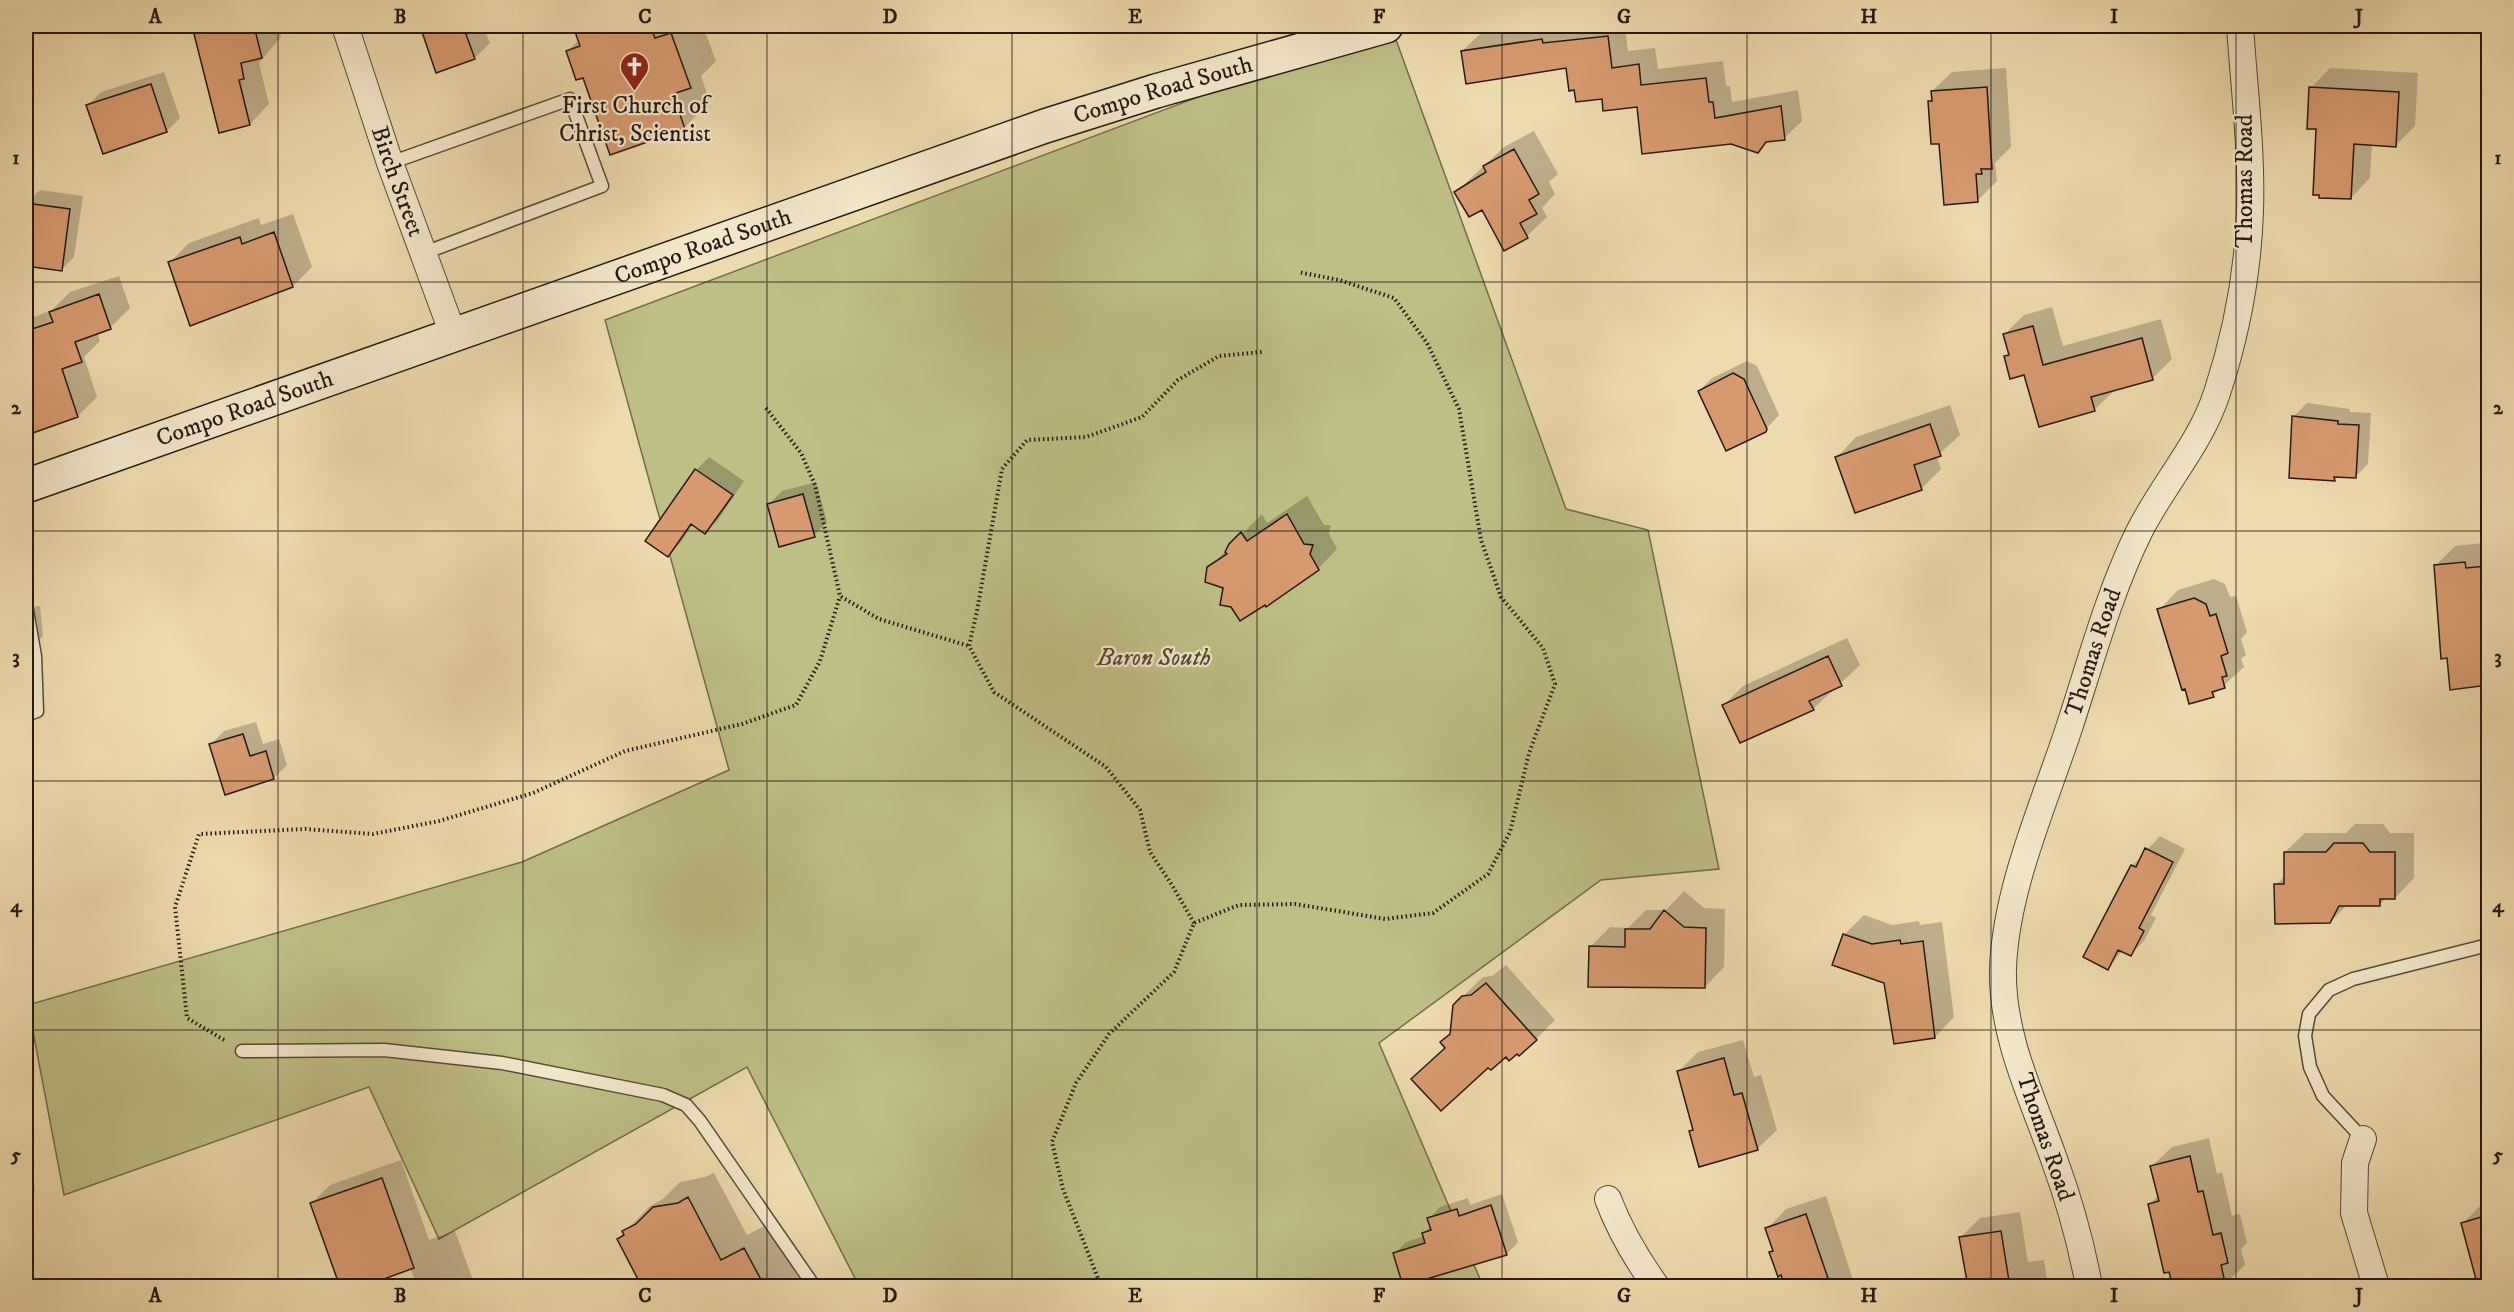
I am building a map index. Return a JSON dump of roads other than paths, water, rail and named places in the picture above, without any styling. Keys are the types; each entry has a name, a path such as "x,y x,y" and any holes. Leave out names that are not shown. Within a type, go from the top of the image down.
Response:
{"main road":[{"name":"Compo Road South","path":"26,486 1045,126 1386,26"}],"street":[{"name":"Birch Street","path":"345,26 390,163 453,334"},
{"name":"Thomas Road","path":"2089,1287 2079,1238 2064,1185 2021,1070 2010,1030 2004,991 2005,945 2025,861 2114,592 2139,532 2206,422 2225,365 2242,288 2250,213 2240,26"},
{"path":"2363,1139 2355,1163 2354,1214 2376,1287"},
{"path":"1608,1199 1626,1242 1656,1287"}],"lane":[{"path":"390,163 570,99 602,186 424,253"},
{"path":"26,604 35,656 37,711 26,715"},
{"path":"2363,1139 2323,1096 2310,1067 2305,1036 2308,1014 2329,990 2353,979 2488,945"},
{"path":"242,1051 384,1050 502,1063 663,1095 686,1105 700,1120 814,1287"}],"place":[{"name":"First Church of Christ, Scientist","path":"635,92"}],"park label":[{"name":"Baron South","path":"1154,658"}]}
